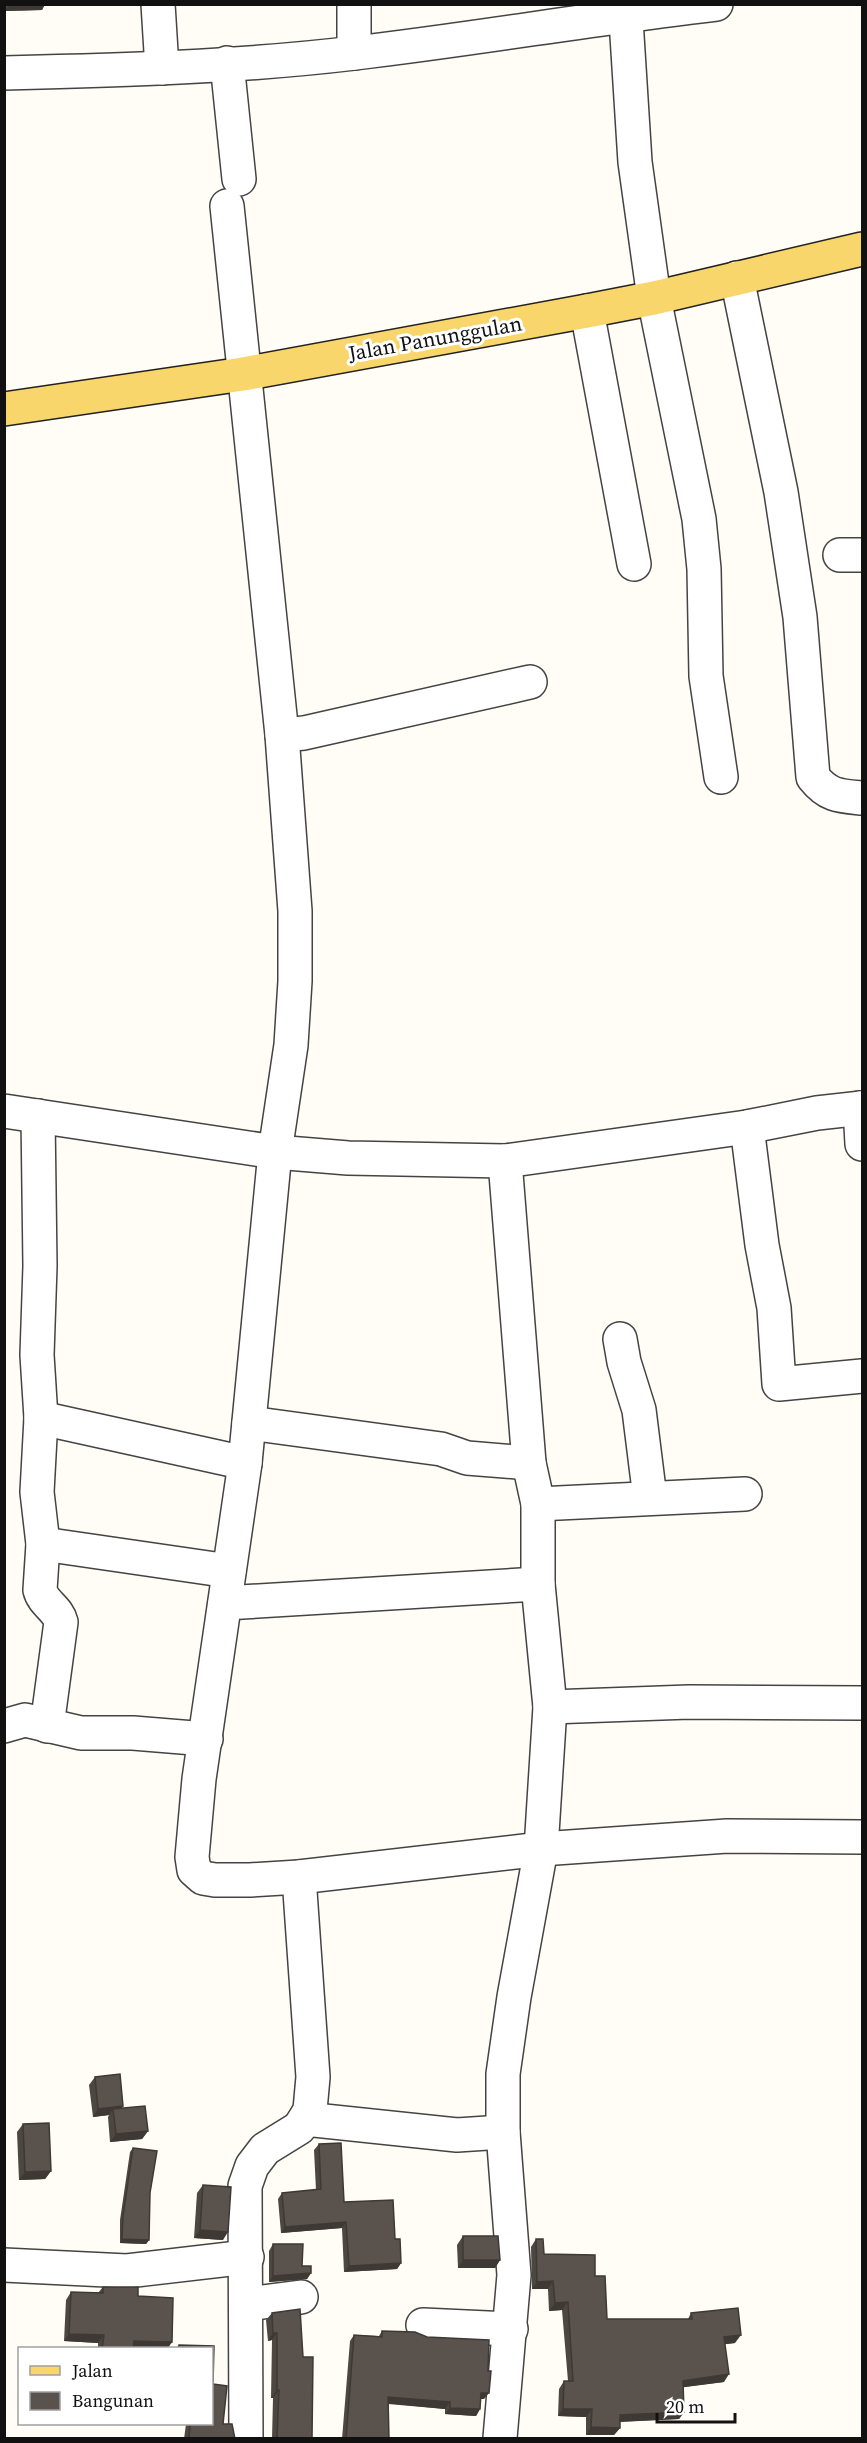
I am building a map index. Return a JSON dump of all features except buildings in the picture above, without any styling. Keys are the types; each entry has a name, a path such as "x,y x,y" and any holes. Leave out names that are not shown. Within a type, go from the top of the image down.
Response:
{"main road":[{"name":"Jalan Panunggulan","path":"4,409 243,374 587,311 654,298 862,249"}],"street":[{"path":"158,4 162,68"},
{"path":"354,4 354,53"},
{"path":"4,73 162,68 354,53 625,9 716,4"},
{"path":"625,9 635,162 654,298 699,519 704,569 706,676 721,777"},
{"path":"227,63 243,374 282,735 295,911 295,981 291,1045 275,1152 245,1463 206,1739 192,1857 194,1870 203,1878 215,1880 299,1877 541,1849 727,1836 862,1837"},
{"path":"737,278 782,492 800,616 813,777 824,790 862,798"},
{"path":"587,311 634,564"},
{"path":"282,735 304,733 530,682"},
{"path":"4,1111 275,1152 348,1158 506,1161 747,1127 817,1113 861,1108 862,1144"},
{"path":"38,1116 40,1266 37,1355 41,1418 37,1492 43,1544 41,1595 58,1614 61,1622 47,1726"},
{"path":"747,1127 762,1245 774,1308 778,1384 862,1376"},
{"path":"500,2439 514,2275 503,2132 503,2074 514,1997 541,1849 550,1707 538,1584 538,1504 529,1463 506,1161"},
{"path":"620,1339 624,1362 639,1410 650,1498"},
{"path":"41,1418 245,1463"},
{"path":"249,1423 441,1449 466,1458 529,1463"},
{"path":"538,1504 746,1494"},
{"path":"43,1544 227,1587 538,1584"},
{"path":"550,1707 689,1702 862,1703"},
{"path":"4,1726 25,1720 89,1734 133,1733 206,1739"},
{"path":"246,2439 245,2186 252,2166 265,2150 299,2128 310,2110 313,2077 299,1877"},
{"path":"305,2119 457,2135 503,2132"},
{"path":"4,2265 127,2271 247,2257"},
{"path":"247,2304 301,2297"},
{"path":"423,2325 511,2329"}]}
